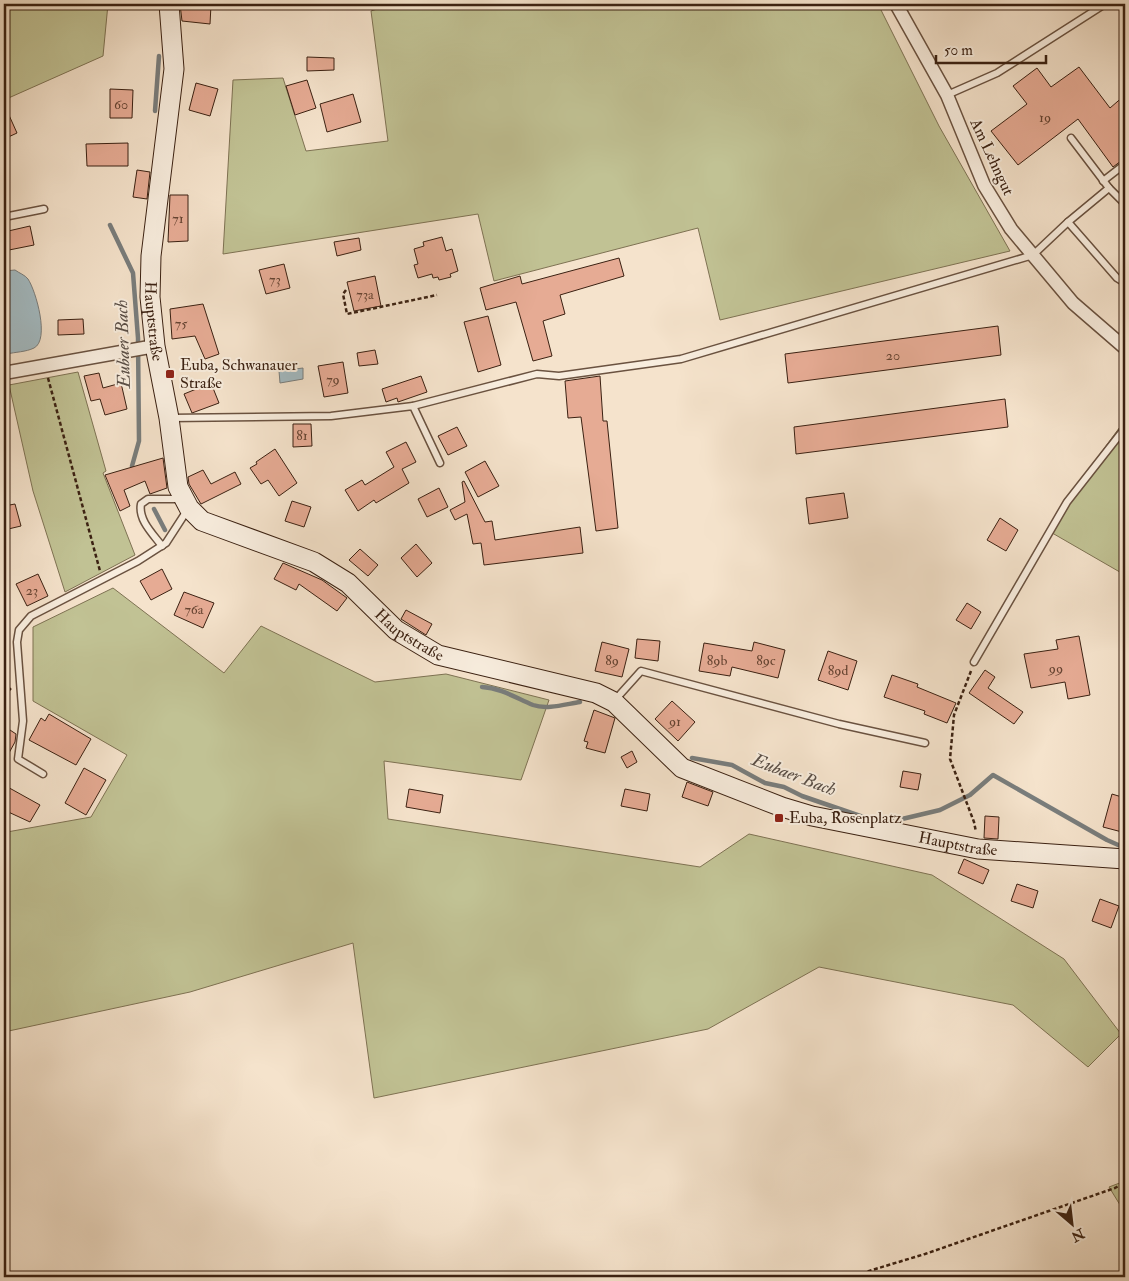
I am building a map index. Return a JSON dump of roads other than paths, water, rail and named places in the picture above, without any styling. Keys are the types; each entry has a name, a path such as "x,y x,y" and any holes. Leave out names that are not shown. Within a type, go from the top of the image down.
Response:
{"street":[{"name":"Hauptstraße","path":"169,4 174,69 151,256 152,347 169,418 178,487 186,503 202,521 314,562 348,583 396,630 438,655 596,693 614,702 682,768 742,793 812,816 978,849 1125,859"},
{"name":"Am Lehngut","path":"896,4 947,95 984,185 1011,229 1073,303 1125,348"},
{"path":"4,373 152,347"}],"lane":[{"path":"947,95 997,73 1105,4"},
{"path":"1072,138 1109,188 1125,204"},
{"path":"1103,180 1125,164"},
{"path":"169,418 331,416 413,406 536,374 559,376 681,359 1033,256 1068,222 1109,188"},
{"path":"4,217 44,209"},
{"path":"1068,222 1117,278 1125,282"},
{"path":"413,406 440,464"},
{"path":"974,662 1067,502 1125,428"},
{"path":"43,774 18,759 24,721 18,652 19,630 31,616 138,561 162,546 166,543 186,503 148,499 142,504 140,511 142,520 162,546"},
{"path":"614,702 641,671 840,724 924,743"}],"water":[{"path":"15,270 27,278 35,294 40,315 41,336 39,343 34,348 7,354 4,353 4,271"},
{"path":"303,368 303,379 280,383 279,371"}],"waterway":[{"path":"155,111 159,56"},
{"name":"Eubaer Bach","path":"110,225 133,273 138,338 139,441 132,466"},
{"path":"154,509 165,530"},
{"path":"482,687 502,691 533,705 544,707 580,702"},
{"name":"Eubaer Bach","path":"692,758 732,765 765,783 784,787 802,796 869,819 902,819 940,810 970,795 993,775 1107,840 1125,848"}],"place":[{"name":"Euba, Schwanauer Straße","path":"170,374"},
{"name":"Euba, Rosenplatz","path":"779,818"}]}
